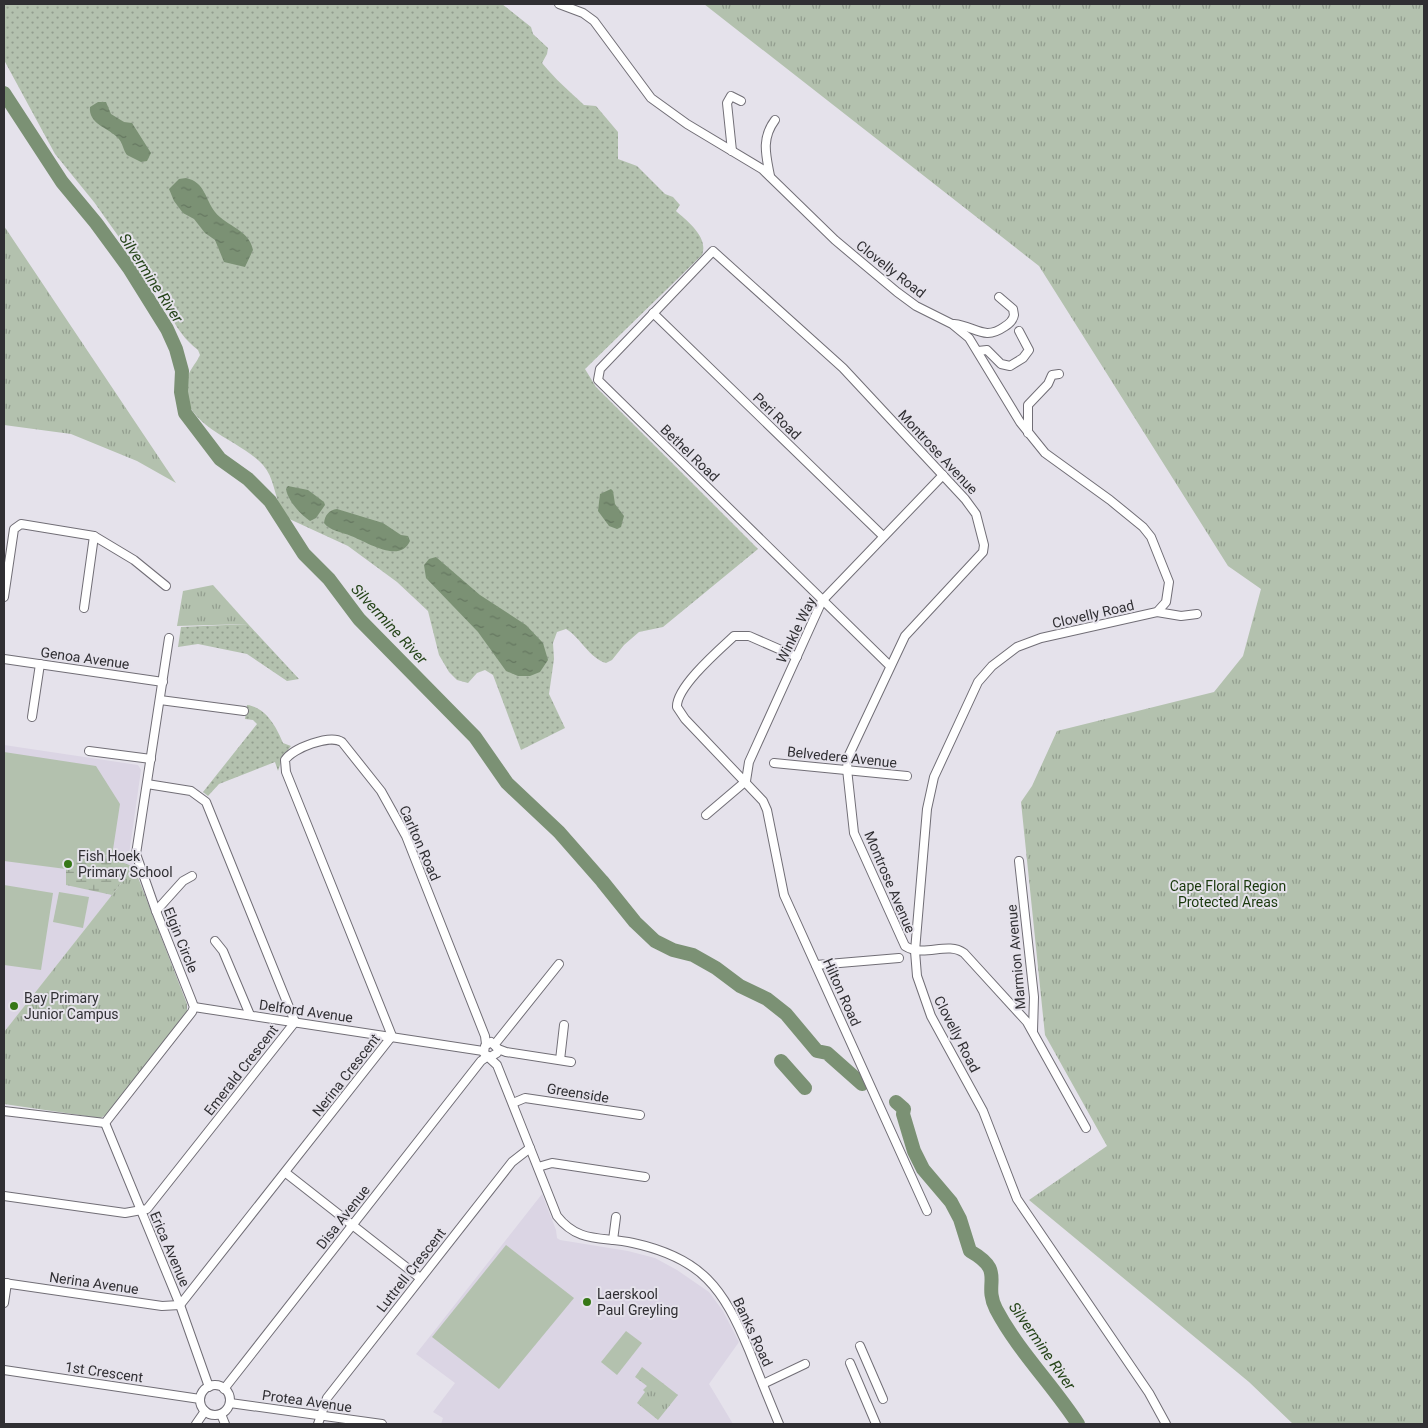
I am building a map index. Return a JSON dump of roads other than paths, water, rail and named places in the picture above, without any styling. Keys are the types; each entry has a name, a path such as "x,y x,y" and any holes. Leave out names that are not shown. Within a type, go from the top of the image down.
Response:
{"street":[{"name":"Clovelly Road","path":"559,4 583,13 594,21 651,98 687,124 751,161 770,176 835,240 897,292 916,306 952,324 969,338 1028,433 1054,461 1110,500 1143,527 1151,537 1168,582 1164,606 1157,612 1041,638 1017,647 992,666 978,682 934,777 927,809 914,951 917,976 931,1016 983,1111 1017,1199 1149,1393 1166,1424"},
{"path":"732,151 727,103 731,96 740,100"},
{"path":"770,176 764,148 766,135 775,120"},
{"name":"Bethel Road","path":"713,251 600,369 598,380 890,666"},
{"name":"Montrose Avenue","path":"713,251 837,362 974,510 984,548 909,631 890,666 848,757 847,769 856,837 899,937 905,946 914,951"},
{"path":"952,324 990,334 998,331 1009,324 1014,315 1013,309 999,297"},
{"name":"Peri Road","path":"654,313 883,536"},
{"path":"978,351 987,350 1001,364 1010,366 1023,358 1029,350 1019,331"},
{"path":"1028,433 1028,405 1048,384 1052,375 1059,374"},
{"name":"Winkle Way","path":"746,781 749,762 822,601 942,475"},
{"path":"4,597 8,540 19,524 57,528 94,536 134,560 166,586"},
{"path":"84,608 94,536"},
{"path":"1157,612 1181,616 1197,614"},
{"name":"Hilton Road","path":"796,657 749,636 734,636 686,685 678,697 677,707 680,713 761,798 767,810 783,892 928,1211"},
{"name":"Elgin Circle","path":"169,638 136,854 156,911 194,1007"},
{"name":"Genoa Avenue","path":"4,659 163,682"},
{"path":"32,717 40,664"},
{"path":"160,700 244,711"},
{"name":"Carlton Road","path":"286,772 285,760 292,753 328,738 336,738 342,742 376,784 409,843 489,1050 513,1103 557,1216 567,1229 582,1236 631,1243"},
{"path":"89,750 151,759"},
{"name":"Belvedere Avenue","path":"774,763 908,776"},
{"name":"Nerina Crescent","path":"180,1305 286,1173 392,1036 286,772"},
{"path":"706,815 746,781"},
{"name":"Emerald Crescent","path":"140,1212 148,1210 295,1022 206,802 192,791 147,784"},
{"name":"Marmion Avenue","path":"1019,861 1034,997 1033,1031"},
{"path":"156,911 183,881 192,876"},
{"path":"215,941 223,951 250,1015"},
{"path":"914,951 952,949 962,951 1026,1020 1086,1128"},
{"path":"816,965 899,958"},
{"name":"Disa Avenue","path":"224,1389 489,1050 559,964"},
{"path":"4,1111 105,1123 190,1016 194,1007"},
{"name":"Delford Avenue","path":"194,1007 571,1062"},
{"path":"560,1060 564,1025"},
{"name":"Greenside","path":"513,1103 525,1098 640,1115"},
{"name":"Erica Avenue","path":"105,1123 140,1212 180,1305 209,1387"},
{"name":"Luttrell Crescent","path":"318,1424 327,1398 512,1162 530,1148"},
{"path":"538,1167 552,1163 645,1177"},
{"path":"286,1173 420,1278"},
{"path":"4,1196 113,1212 140,1212"},
{"path":"613,1240 616,1217"},
{"name":"Banks Road","path":"631,1243 675,1257 694,1268 725,1299 779,1424"},
{"path":"4,1303 5,1283"},
{"name":"Nerina Avenue","path":"5,1283 162,1306 180,1305"},
{"path":"860,1346 883,1399"},
{"path":"850,1363 876,1424"},
{"path":"763,1384 805,1364"},
{"name":"1st Crescent","path":"4,1370 200,1399"},
{"path":"856,1375 870,1370"},
{"path":"217,1386 224,1389 229,1395 230,1402 221,1414 213,1415 205,1411 200,1399 203,1392 209,1387 217,1386"},
{"name":"Protea Avenue","path":"230,1402 382,1424"},
{"path":"196,1424 205,1411"},
{"path":"221,1414 225,1424"}],"water":[{"path":"98,102 106,102 111,114 124,122 132,123 151,153 147,161 141,162 127,155 118,138 92,118 90,107"},
{"path":"186,178 201,187 215,212 247,237 251,243 253,250 245,267 224,262 215,240 205,233 194,219 183,213 174,201 169,189 179,179"},
{"path":"288,486 308,490 324,502 325,505 316,518 310,521 292,503 287,494 286,489"},
{"path":"611,489 615,504 624,516 621,527 617,529 609,526 598,511 600,494"},
{"path":"337,509 383,523 401,535 408,536 410,541 405,548 399,551 391,551 333,530 324,523 326,515"},
{"path":"436,557 480,595 526,625 543,643 548,660 540,672 530,676 518,676 506,671 478,632 426,578 424,565 429,559"}],"waterway":[{"name":"Silvermine River","path":"4,93 62,182 96,223 129,268 167,329 176,349 182,371 181,392 185,413 220,459 248,479 270,501 304,554 329,579 359,619 475,737 507,783 559,832 635,922 655,941 673,950 693,955 716,968 740,986 767,999 786,1014 817,1051 827,1053 862,1084"},
{"path":"781,1061 805,1088"},
{"name":"Silvermine River","path":"896,1102 904,1109 903,1114 914,1151 923,1169 951,1202 960,1219 970,1251 981,1258 991,1271 992,1300 996,1309 1025,1354 1058,1395 1078,1424"}],"place":[{"name":"Fish Hoek Primary School","path":"68,864"},
{"name":"Bay Primary Junior Campus","path":"14,1006"},
{"name":"Laerskool Paul Greyling","path":"587,1302"}],"park label":[{"name":"Cape Floral Region Protected Areas","path":"1228,894"}]}
